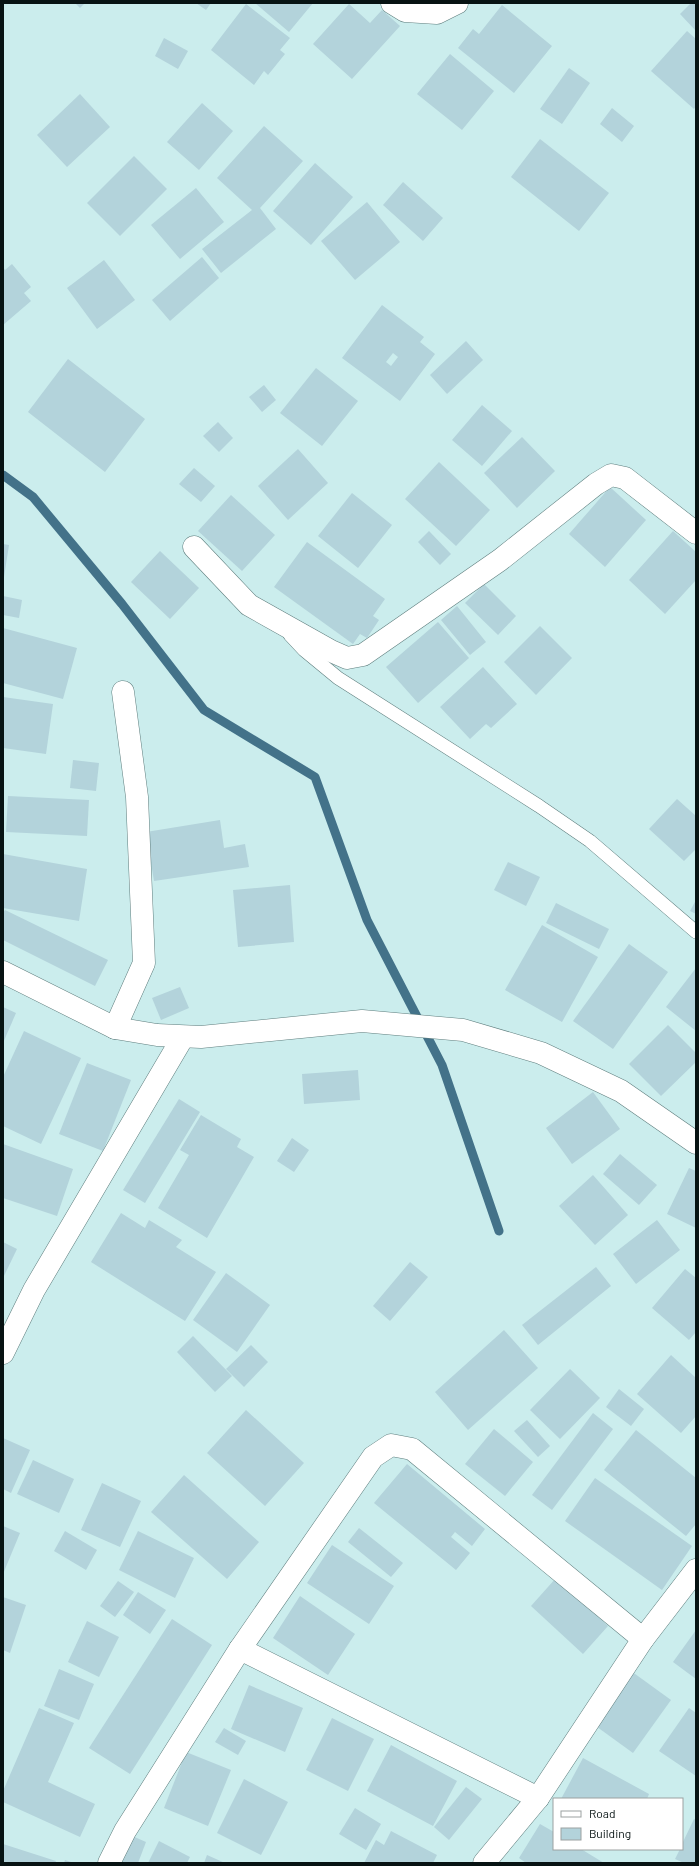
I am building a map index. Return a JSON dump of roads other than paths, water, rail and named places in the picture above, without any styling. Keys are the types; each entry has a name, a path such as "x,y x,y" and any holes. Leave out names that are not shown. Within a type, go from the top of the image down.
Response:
{"street":[{"path":"392,3 405,11 436,13 457,3"},
{"path":"194,547 249,606 347,658 363,655 500,560 596,484 611,475 625,478 696,533"},
{"path":"115,1028 144,963 137,797 122,692"},
{"path":"3,972 115,1028 157,1036 201,1037 362,1022 463,1030 542,1053 621,1091 696,1143"},
{"path":"3,1353 34,1290 182,1037"},
{"path":"109,1863 125,1831 240,1649 373,1457 391,1445 412,1449 643,1639"},
{"path":"484,1863 538,1798 643,1639 696,1570"},
{"path":"240,1649 538,1798"}],"lane":[{"path":"278,622 304,650 338,678 533,802 590,841 696,932"}],"waterway":[{"path":"3,475 33,497 122,604 204,710 315,777 367,920 442,1065 499,1231"}]}
